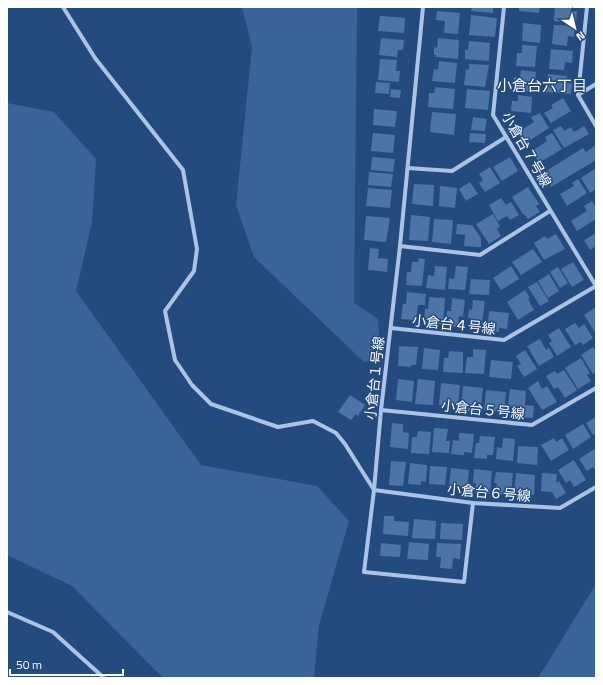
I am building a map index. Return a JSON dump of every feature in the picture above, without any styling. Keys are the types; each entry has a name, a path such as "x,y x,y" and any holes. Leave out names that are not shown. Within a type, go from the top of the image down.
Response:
{"street":[{"path":"63,7 95,58 183,170 197,249 194,271 165,311 175,360 192,385 211,404 278,426 313,421 336,433 374,490"},
{"name":"小倉台１号線","path":"422,7 400,246 364,572 464,582 473,503"},
{"name":"小倉台７号線","path":"504,7 494,115 596,286"},
{"path":"587,7 578,95 596,126"},
{"path":"578,95 596,84"},
{"path":"408,168 452,171 506,137"},
{"path":"400,246 480,255 550,211"},
{"name":"小倉台４号線","path":"391,328 504,340 596,286"},
{"name":"小倉台５号線","path":"381,410 532,426 596,388"},
{"name":"小倉台６号線","path":"374,490 473,503 560,508 596,487"},
{"path":"7,612 53,632 104,678"}],"shaded area":[{"path":"242,7 357,7 354,303 378,319 381,359 364,362 254,257 236,205 252,47"},
{"path":"7,103 54,112 96,159 92,222 76,291 201,465 317,486 349,521 319,625 314,678 163,678 72,586 7,555"},
{"path":"596,584 596,678 538,678"}],"building":[{"path":"472,7 493,7 493,13 471,11"},
{"path":"519,7 540,7 539,13 519,11"},
{"path":"555,7 571,7 571,11 577,11 576,23 554,21"},
{"path":"437,11 460,13 458,34 444,33 445,21 436,20"},
{"path":"471,15 497,18 495,37 469,35"},
{"path":"380,16 405,18 404,33 378,31"},
{"path":"523,23 541,25 540,43 522,41"},
{"path":"554,25 575,26 574,37 568,36 567,46 552,44"},
{"path":"381,38 404,40 403,50 398,50 397,57 379,55"},
{"path":"438,38 459,40 458,59 436,57 436,55 434,55 434,47 437,48"},
{"path":"469,41 490,43 489,61 465,59 465,50 468,50"},
{"path":"522,45 537,46 535,67 516,66 517,53 522,53"},
{"path":"551,49 573,51 572,63 565,62 564,70 549,69"},
{"path":"380,59 397,60 396,71 400,71 399,82 378,80"},
{"path":"439,61 457,63 455,83 432,81 434,69 438,70"},
{"path":"469,64 489,65 485,87 464,85 466,69 469,70"},
{"path":"521,70 536,72 534,92 513,90 514,77 520,78"},
{"path":"548,74 567,76 567,83 572,84 571,94 546,92"},
{"path":"376,82 390,83 389,94 375,93"},
{"path":"435,87 455,89 453,109 428,107 429,93 434,93"},
{"path":"391,89 401,90 400,98 390,97"},
{"path":"467,89 490,91 488,110 465,108"},
{"path":"518,95 532,97 531,113 511,111 512,101 518,101"},
{"path":"563,98 571,111 551,123 544,113 553,108 551,105"},
{"path":"374,109 397,111 395,127 373,125"},
{"path":"432,112 456,114 454,135 430,132"},
{"path":"540,113 549,128 527,142 520,131 534,122 531,117"},
{"path":"473,117 487,119 485,131 471,130"},
{"path":"561,126 564,131 571,127 574,132 584,126 589,134 564,148 553,130"},
{"path":"373,133 395,135 393,153 371,151"},
{"path":"470,133 486,134 485,143 469,142"},
{"path":"552,133 562,149 539,163 532,151 547,141 545,137"},
{"path":"596,145 596,160 551,187 543,173 583,148 586,152"},
{"path":"372,157 395,159 393,172 371,170"},
{"path":"510,157 518,171 502,181 493,167"},
{"path":"490,167 500,183 485,192 479,183 483,180 479,174"},
{"path":"596,168 596,189 590,193 581,178"},
{"path":"369,172 393,174 391,187 368,185"},
{"path":"578,179 587,193 567,206 560,194 574,186 572,183"},
{"path":"470,182 478,194 466,201 459,189"},
{"path":"414,184 434,185 433,206 412,204"},
{"path":"440,186 457,188 455,208 439,206"},
{"path":"528,187 539,204 536,206 540,212 528,219 512,197"},
{"path":"368,188 392,190 390,208 366,206"},
{"path":"501,198 506,205 511,202 519,215 510,220 507,216 498,221 489,205"},
{"path":"592,201 596,208 596,219 577,231 571,221 587,211 584,206"},
{"path":"493,214 500,226 497,229 501,236 489,244 476,224"},
{"path":"411,215 430,217 428,241 409,240"},
{"path":"366,216 390,218 386,242 364,240"},
{"path":"434,219 453,220 451,244 432,242"},
{"path":"457,224 472,225 481,238 481,247 464,246 465,235 456,234"},
{"path":"596,233 596,246 590,250 584,240"},
{"path":"556,234 565,249 544,260 534,243 545,236 547,239"},
{"path":"370,248 379,249 378,258 388,259 387,272 368,270"},
{"path":"533,249 542,262 521,275 512,262"},
{"path":"419,258 425,259 422,286 406,285 407,272 411,272 412,262 418,262"},
{"path":"573,262 584,280 572,287 561,269"},
{"path":"435,266 447,267 445,290 426,288 428,275 434,276"},
{"path":"456,266 468,267 465,290 448,289 449,278 454,279"},
{"path":"511,266 519,279 501,290 493,278"},
{"path":"558,267 568,283 560,288 550,272"},
{"path":"549,274 559,291 548,298 538,281"},
{"path":"471,279 490,280 489,295 469,294"},
{"path":"537,282 549,301 540,306 528,287"},
{"path":"525,290 530,298 528,299 534,310 518,320 507,302"},
{"path":"407,292 426,294 425,305 418,305 416,320 401,319 403,304 406,304"},
{"path":"429,297 445,298 443,325 424,323 425,309 428,309"},
{"path":"452,298 465,300 463,317 459,316 458,327 445,325 447,311 451,311"},
{"path":"473,300 485,301 481,330 470,329 471,318 468,318 469,309 472,310"},
{"path":"596,307 596,334 584,315"},
{"path":"489,311 509,313 507,329 499,328 499,332 487,331"},
{"path":"575,323 579,328 584,324 593,338 583,345 581,342 575,345 565,329"},
{"path":"559,328 571,347 557,356 549,343 552,341 548,335"},
{"path":"540,339 546,350 549,348 554,357 539,366 527,346"},
{"path":"399,346 418,347 416,365 411,365 411,367 398,366"},
{"path":"593,347 596,352 596,372 593,374 581,355"},
{"path":"424,348 440,350 438,370 422,369"},
{"path":"473,349 486,350 484,374 465,373 467,357 473,357"},
{"path":"525,350 537,369 524,377 517,366 521,364 516,356"},
{"path":"449,351 463,352 463,373 443,372 444,358 448,358"},
{"path":"581,358 590,373 587,375 591,381 578,389 565,368"},
{"path":"491,360 513,362 511,379 489,377"},
{"path":"564,370 577,390 565,398 558,387 554,389 546,376 555,371 557,374"},
{"path":"398,379 414,381 412,402 396,400"},
{"path":"418,379 435,381 433,405 415,404"},
{"path":"538,381 542,389 547,386 557,402 542,410 528,388"},
{"path":"441,383 460,385 458,407 439,405"},
{"path":"463,386 483,388 480,413 464,411 465,409 461,409"},
{"path":"510,389 526,391 525,405 534,406 533,418 518,417 519,407 508,406"},
{"path":"486,390 506,392 504,412 484,410"},
{"path":"350,395 365,405 358,416 356,414 351,420 338,412"},
{"path":"596,417 596,433 593,435 586,423"},
{"path":"392,423 403,424 403,432 409,433 408,449 390,447"},
{"path":"583,424 591,437 573,449 565,435"},
{"path":"434,428 448,429 446,441 450,441 449,453 432,452"},
{"path":"418,431 431,432 429,454 411,453 412,437 417,437"},
{"path":"459,433 474,434 472,453 464,452 464,455 451,454 453,440 459,441"},
{"path":"480,436 495,437 493,455 487,455 487,459 474,458 476,443 479,443"},
{"path":"503,438 515,439 513,461 496,459 497,447 502,448"},
{"path":"554,438 556,442 562,438 569,450 551,461 541,445"},
{"path":"518,446 538,447 537,465 517,463"},
{"path":"596,448 596,471 593,467 587,471 579,459"},
{"path":"574,460 586,480 574,487 570,480 566,483 558,470"},
{"path":"391,461 406,462 403,486 389,485"},
{"path":"410,463 427,465 426,482 421,481 421,485 408,484"},
{"path":"430,466 447,467 445,485 429,484"},
{"path":"451,468 469,470 467,489 449,487"},
{"path":"474,469 492,471 490,494 475,493 476,483 473,483"},
{"path":"496,472 513,473 511,495 496,494 497,483 494,483"},
{"path":"516,473 535,475 534,495 514,493"},
{"path":"542,473 557,474 556,483 559,481 566,493 556,499 552,492 541,491"},
{"path":"384,516 394,516 394,521 409,522 408,536 383,534"},
{"path":"414,519 436,521 435,539 412,538"},
{"path":"441,523 463,524 462,540 440,539"},
{"path":"409,542 429,544 428,560 407,559"},
{"path":"381,543 401,545 400,557 380,556"},
{"path":"437,543 461,544 460,559 453,558 452,569 440,568 441,557 436,557"}],"district":[{"name":"小倉台六丁目","path":"542,85"}]}
